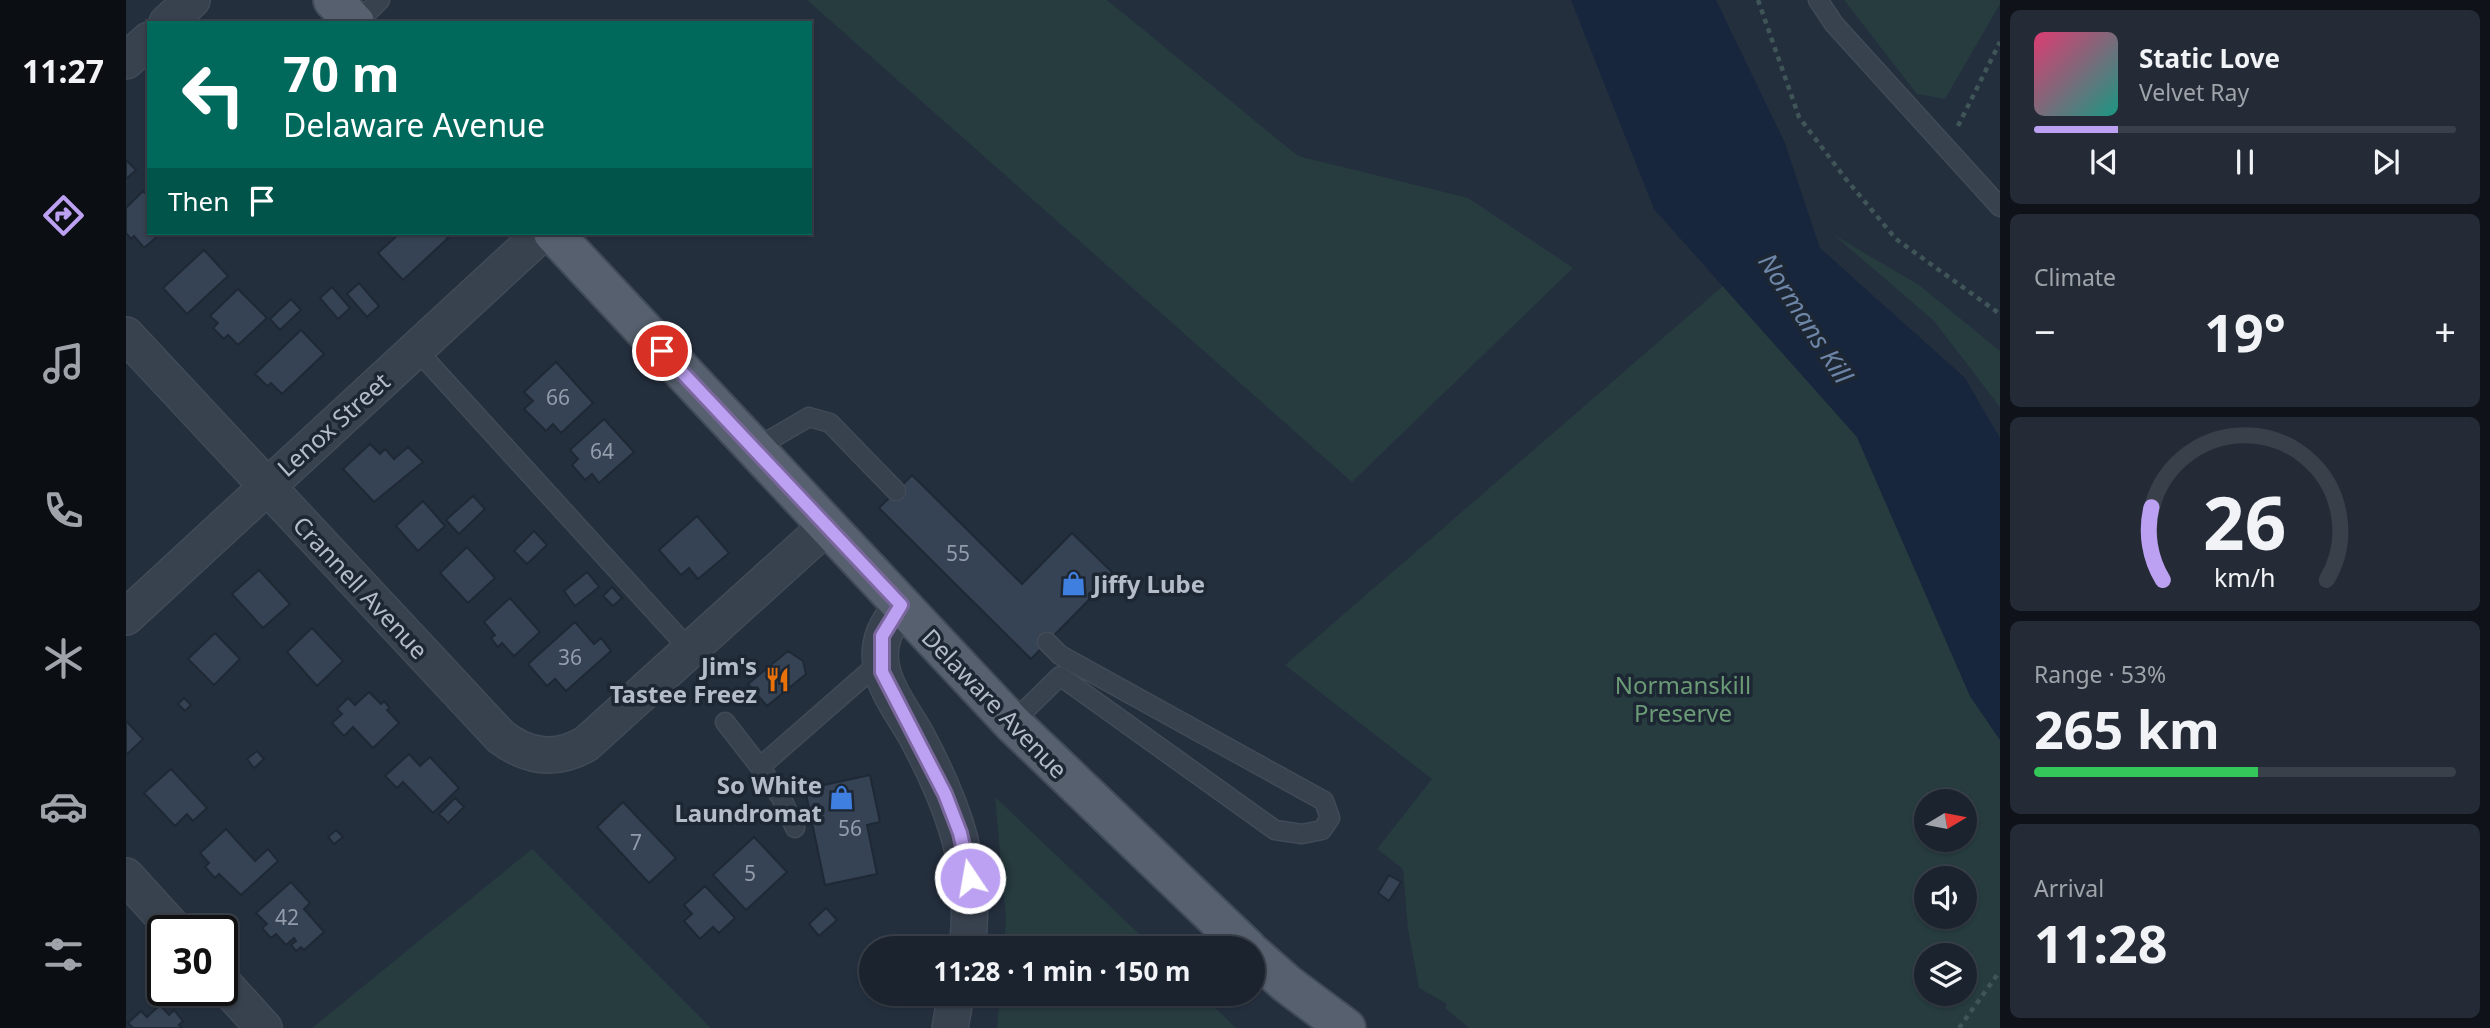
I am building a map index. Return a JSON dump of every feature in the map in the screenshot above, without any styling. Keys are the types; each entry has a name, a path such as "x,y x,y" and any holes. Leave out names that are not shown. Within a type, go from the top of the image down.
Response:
{"main road":[{"path":"333,0 354,21"},
{"name":"Delaware Avenue","path":"555,235 1012,723 1234,936"},
{"path":"1265,965 1346,1028"}],"street":[{"path":"169,21 192,0"},
{"name":"Lenox Street","path":"126,617 540,235"},
{"name":"Crannell Avenue","path":"126,335 512,745 527,753 547,756 580,747 689,649"},
{"path":"689,649 827,526"},
{"path":"901,605 882,636 880,662 887,682 934,771 960,833 971,891 968,936"},
{"path":"126,876 161,915"},
{"path":"238,1000 264,1028"},
{"path":"950,1028 954,1006"}],"lane":[{"path":"358,21 380,0"},
{"path":"1818,0 1834,24 2000,207"},
{"path":"416,349 689,649"},
{"path":"754,449 809,417 830,423 896,491"},
{"path":"1012,723 1060,676 1275,830 1302,834 1322,830 1330,818 1324,801 1060,655 1047,642"},
{"path":"760,767 880,662"},
{"path":"725,722 782,799 795,828"}],"path":[{"path":"1758,0 1799,117 1845,178 1896,239 2000,314"},
{"path":"1947,149 2000,42"},
{"path":"1959,1028 2000,971"}],"green space":[{"path":"807,0 1107,0 1298,156 1468,198 1573,268 1352,482"},
{"path":"1844,0 2000,0 2000,4 1945,99 1917,94"},
{"path":"1834,235 1919,285 2000,351 2000,407 1934,321"},
{"name":"Normanskill Preserve","path":"1723,286 1857,437 1970,696 2000,740 2000,1028 1469,1028 1445,1008 1447,1004 1419,988 1408,929 1403,869 1377,849 1432,779 1285,665"},
{"path":"995,797 1141,936 1005,936 1006,918"},
{"path":"532,849 711,1028 312,1028"},
{"path":"999,1006 1213,1006 1236,1028 997,1028"}],"water":[{"name":"Normans Kill","path":"1571,0 1716,0 1785,143 1820,248 1965,378 2000,438 2000,740 1970,696 1857,437 1654,209"}],"building":[{"path":"126,160 136,170 126,179"},
{"path":"143,191 147,195 147,235 159,235 144,248 134,236 131,239 126,233 126,208"},
{"path":"398,235 445,235 448,238 403,280 378,253"},
{"path":"204,250 228,276 187,314 163,288"},
{"path":"359,283 379,306 367,317 347,294"},
{"path":"332,287 350,308 338,319 320,298"},
{"path":"238,289 267,318 238,345 228,335 224,339 213,328 218,323 210,316"},
{"path":"291,299 301,310 280,330 270,319"},
{"path":"301,330 324,354 282,394 271,383 267,386 255,374"},
{"path":"556,362 593,403 561,433 553,424 546,431 524,409 533,401 524,392"},
{"path":"604,419 634,452 599,483 592,474 585,480 572,465 578,459 570,450"},
{"path":"370,444 380,454 385,449 394,459 408,447 423,462 374,502 343,469"},
{"path":"912,475 1022,584 1072,533 1114,574 1031,659 879,508"},
{"path":"473,496 485,509 459,534 446,520"},
{"path":"423,501 445,526 418,551 396,526"},
{"path":"697,516 729,553 698,579 689,568 681,575 659,550"},
{"path":"534,531 547,545 527,564 514,551"},
{"path":"467,547 495,578 468,603 440,573"},
{"path":"259,570 290,604 263,628 232,594"},
{"path":"587,572 599,587 575,606 564,591"},
{"path":"612,587 622,598 613,606 603,596"},
{"path":"510,598 540,632 514,656 502,643 498,647 491,638 495,635 484,622"},
{"path":"575,622 594,644 601,638 611,651 566,691 555,679 547,686 528,664"},
{"path":"312,628 343,661 317,686 287,652"},
{"path":"215,633 240,659 214,685 188,659"},
{"name":"Jim's Tastee Freez","path":"788,651 803,661 806,674 767,706 748,684"},
{"path":"369,692 381,704 384,701 390,708 387,710 399,723 373,748 353,727 344,736 332,723 342,714 337,709 348,698 355,705"},
{"path":"184,698 191,705 185,711 178,704"},
{"path":"126,721 143,739 126,755"},
{"path":"257,751 264,759 254,768 247,759"},
{"path":"409,754 420,766 430,757 459,788 433,813 403,782 397,788 385,776"},
{"path":"171,769 207,808 193,821 187,814 175,826 144,793"},
{"path":"870,775 880,822 867,825 877,874 825,885 805,789"},
{"path":"455,798 464,807 448,823 439,814"},
{"path":"623,802 676,858 649,883 597,827"},
{"path":"226,829 255,861 268,849 278,861 241,895 219,874 215,878 205,867 209,863 200,853"},
{"path":"336,830 343,837 334,844 328,837"},
{"path":"754,837 787,872 746,910 713,875"},
{"path":"1389,875 1401,882 1389,901 1378,893"},
{"path":"291,882 310,903 304,909 324,932 304,950 301,947 296,951 291,945 296,941 294,938 286,945 276,934 271,938 262,928 267,924 256,913"},
{"path":"705,886 735,918 719,933 713,927 700,939 684,921 692,914 684,905"},
{"path":"826,908 837,920 819,936 809,924"},
{"path":"159,1006 169,1015 174,1010 183,1021 179,1025 182,1028 133,1028 128,1023 141,1011 147,1017"}],"place":[{"name":"Jiffy Lube","path":"1073,583"},
{"name":"Jim's Tastee Freez","path":"777,679"},
{"name":"So White Laundromat","path":"842,798"}],"route":[{"path":"662,351 901,605 882,636 882,672 945,794 960,833 970,878"}]}
